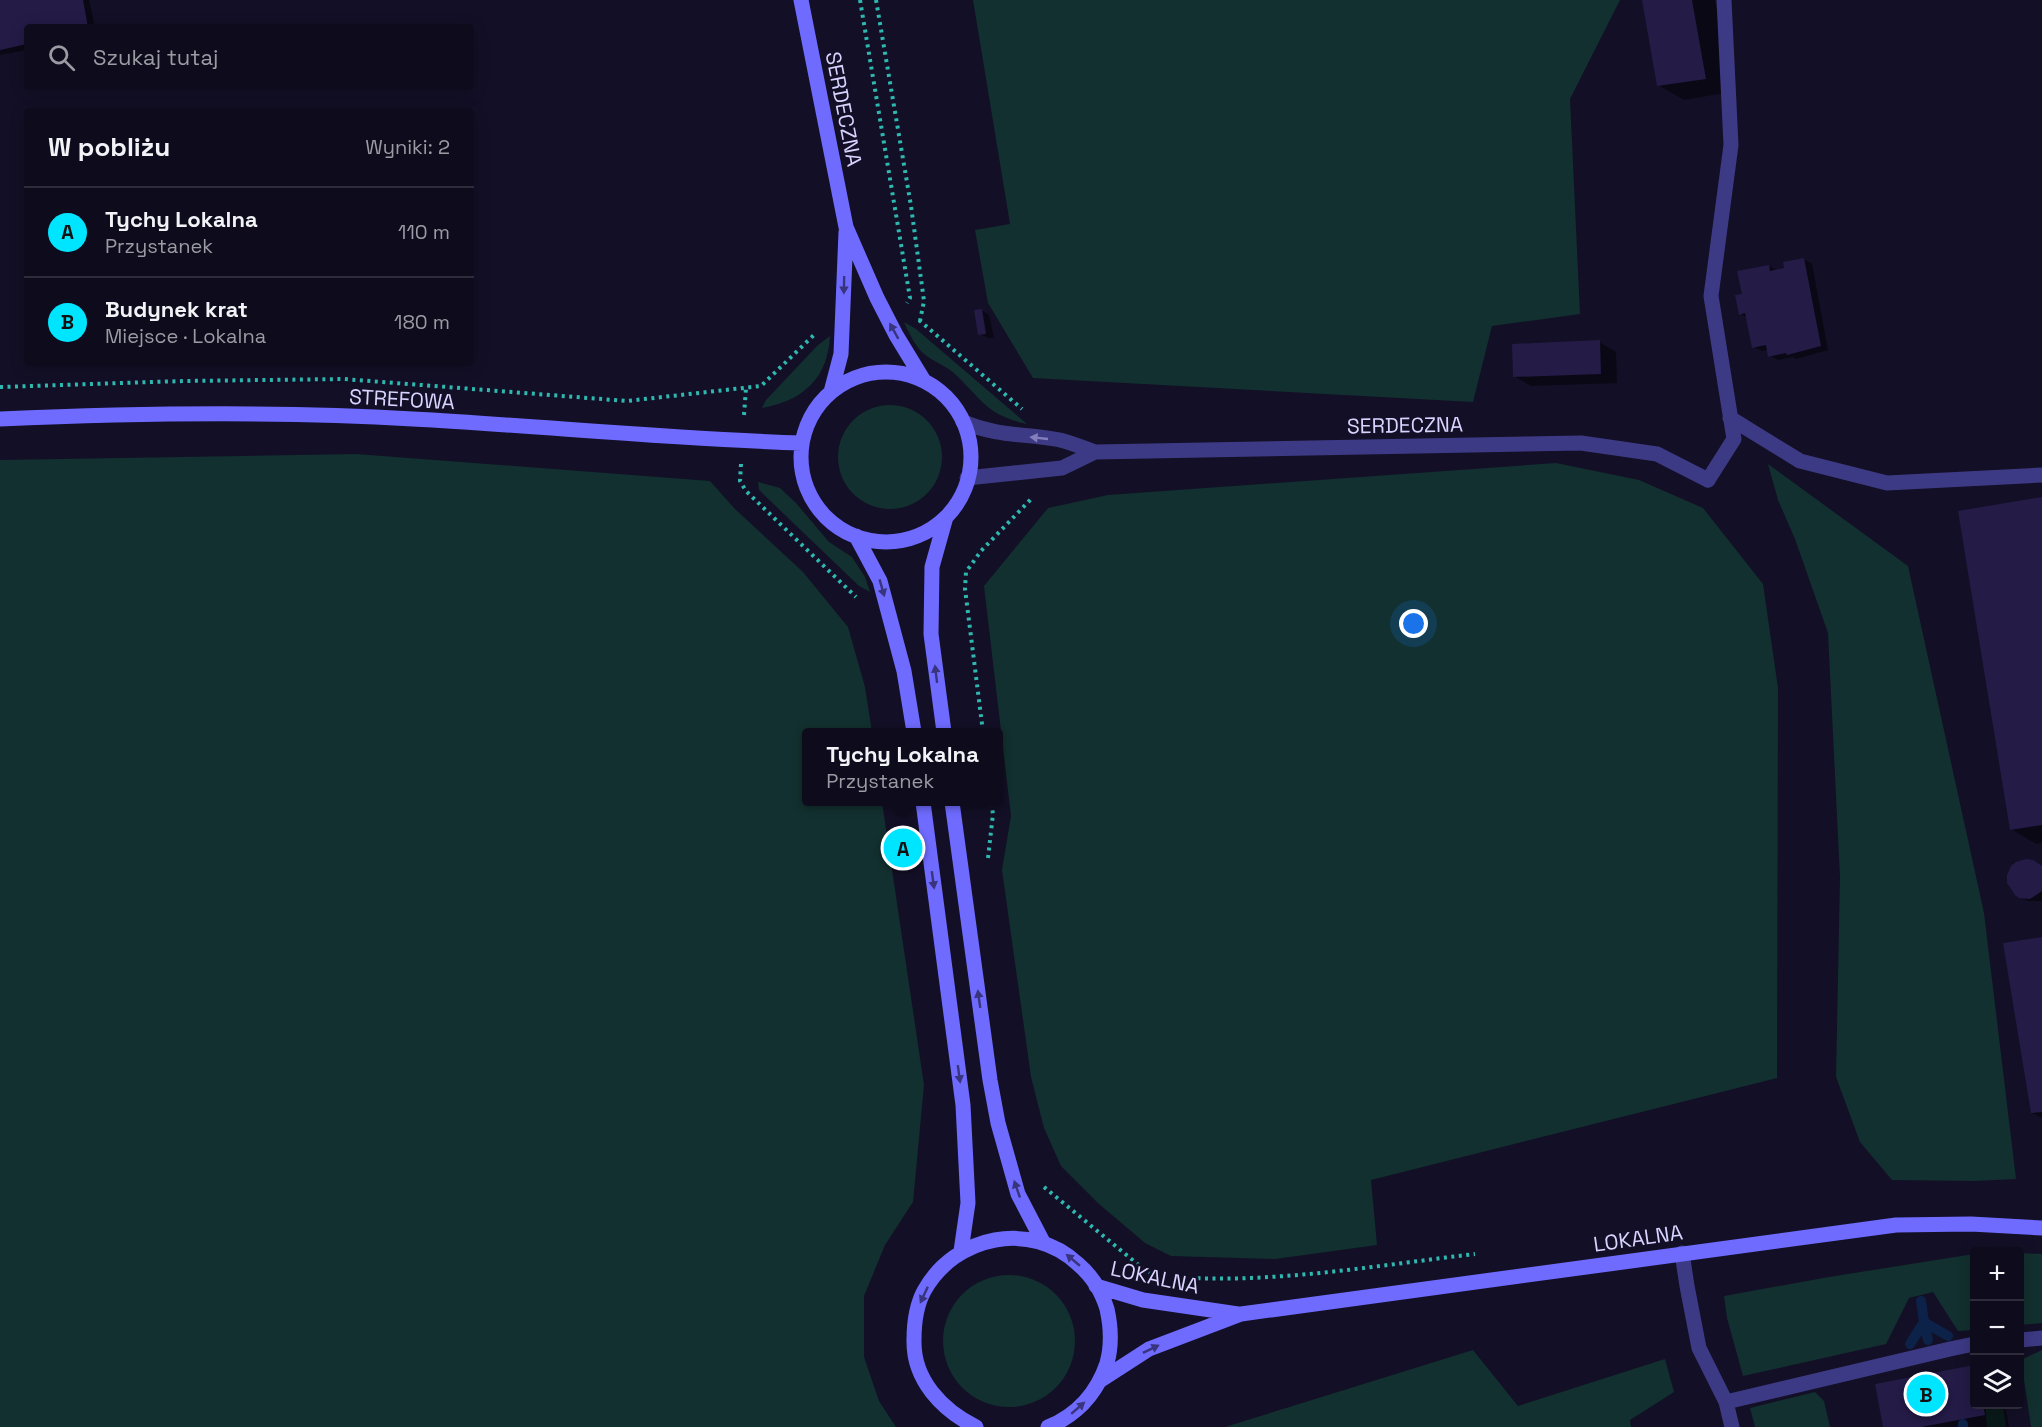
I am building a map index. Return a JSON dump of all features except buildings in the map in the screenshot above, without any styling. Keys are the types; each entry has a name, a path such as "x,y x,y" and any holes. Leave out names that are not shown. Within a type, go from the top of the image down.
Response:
{"street":[{"name":"SERDECZNA","path":"801,0 846,227 884,312 924,381"},
{"path":"1724,0 1731,145 1711,296 1730,418 1800,461 1887,483 2042,474"},
{"name":"SERDECZNA","path":"831,392 841,354 846,227"},
{"path":"876,373 906,374 924,381 954,406 969,440 970,468 962,495 946,517 927,531 904,540 879,542 856,536 835,525 819,509 807,489 801,467 802,443 807,424 817,407 831,392 847,381 876,373"},
{"name":"STREFOWA","path":"0,419 174,415 315,416 412,419 802,443"},
{"name":"SERDECZNA","path":"1095,452 1581,443 1657,454 1708,480 1734,439 1730,418"},
{"path":"963,422 1005,435 1061,440 1095,452"},
{"path":"967,478 1062,468 1095,452"},
{"path":"943,728 931,634 932,567 946,517"},
{"path":"856,536 880,581 904,672 913,728"},
{"path":"924,806 963,1104 968,1203 961,1251"},
{"path":"953,806 990,1080 998,1123 1018,1194 1043,1242"},
{"name":"LOKALNA","path":"1101,1380 1149,1349 1241,1314 1896,1225 1971,1224 2042,1228"},
{"path":"976,1427 956,1417 935,1399 921,1375 914,1347 914,1319 923,1292 939,1269 961,1251 987,1240 1015,1237 1043,1242 1068,1254 1085,1270 1096,1286 1103,1298 1110,1325 1110,1353 1101,1380 1085,1403 1063,1421 1048,1427"},
{"path":"1682,1253 1700,1348 1726,1402 1732,1427"},
{"name":"LOKALNA","path":"1096,1286 1143,1300 1241,1314"},
{"path":"2024,1340 2042,1338"},
{"path":"1726,1402 1970,1345"}],"path":[{"path":"860,0 910,298 904,309 884,312"},
{"path":"876,0 911,206 924,301 920,321"},
{"path":"0,387 344,379 627,401 761,386 827,322 843,320"},
{"path":"746,388 740,481 746,491 860,600 872,606 886,605"},
{"path":"932,602 966,598"},
{"path":"986,868 993,814 992,806"},
{"path":"1039,1182 1141,1267 1159,1277"},
{"path":"1182,1278 1227,1280 1273,1278 1477,1253"}],"green space":[{"path":"973,0 1620,0 1570,99 1580,314 1492,326 1473,402 1033,378 988,303 975,230 1010,224"},
{"path":"904,322 916,329 1027,424 994,411 952,372 924,354 910,335"},
{"path":"830,336 824,364 811,385 790,400 762,408 766,400 817,346"},
{"path":"890,405 910,409 927,420 938,437 942,457 938,477 927,494 910,505 890,509 870,505 853,494 842,477 838,457 842,437 853,420 870,409"},
{"path":"356,454 710,481 735,509 803,572 848,627 865,687 871,728 802,728 802,806 883,806 924,1085 913,1202 885,1245 864,1296 864,1357 879,1401 896,1427 0,1427 0,460"},
{"path":"1556,463 1639,480 1703,508 1763,584 1778,688 1777,1078 1371,1180 1377,1245 1275,1259 1171,1256 1145,1243 1099,1204 1061,1166 1044,1128 1031,1077 1002,870 1011,816 1003,728 1001,728 984,586 1048,508 1108,495"},
{"path":"1768,464 1908,566 1984,913 2016,1179 1892,1180 1860,1142 1836,1077 1840,877 1828,633 1795,539 1778,500"},
{"path":"758,482 780,488 829,542 852,557 865,577 870,592 859,586 759,490"},
{"path":"2024,1253 2042,1254 2042,1323 2024,1325"},
{"path":"1970,1255 1970,1330 1958,1331 1933,1292 1909,1298 1886,1344 1743,1376 1727,1318 1724,1296"},
{"path":"1009,1275 1034,1280 1055,1295 1070,1316 1075,1341 1070,1366 1055,1387 1034,1402 1009,1407 984,1402 963,1387 948,1366 943,1341 948,1316 963,1295 984,1280"},
{"path":"1473,1350 1518,1406 1665,1359 1674,1392 1630,1420 1631,1427 1225,1427"},
{"path":"2042,1350 2042,1427 2031,1427 2024,1380 2024,1359"},
{"path":"1815,1392 1824,1401 1830,1427 1755,1427 1750,1408"},
{"path":"1985,1409 2004,1409 2006,1427 1987,1427"}],"waterway":[{"path":"1910,1344 1924,1322 1921,1301"},
{"path":"1928,1340 1924,1322 1948,1336"}],"place":[{"name":"Tychy Lokalna","path":"903,848"},
{"name":"Budynek krat","path":"1926,1394"}]}
